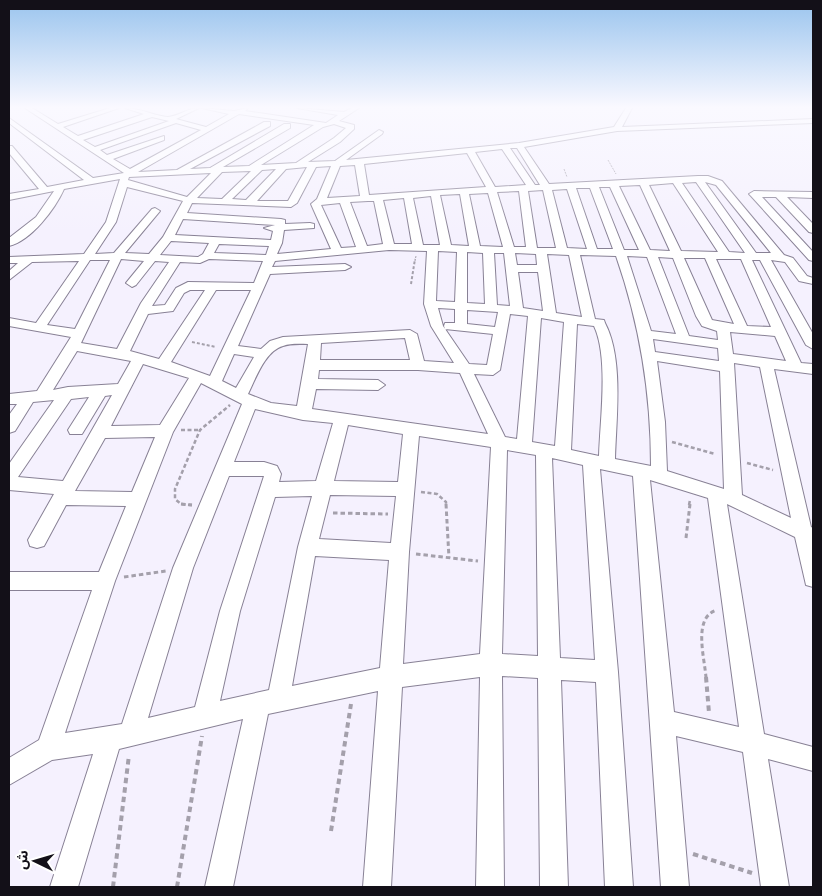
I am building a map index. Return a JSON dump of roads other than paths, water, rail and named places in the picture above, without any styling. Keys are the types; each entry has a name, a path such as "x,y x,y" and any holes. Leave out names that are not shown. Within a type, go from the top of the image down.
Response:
{"street":[{"path":"11,150 44,189"},
{"path":"49,150 91,181"},
{"path":"94,150 107,158 127,177 189,200 290,205 310,226 337,249"},
{"path":"107,158 129,150"},
{"path":"39,327 111,222 127,177 172,150"},
{"path":"178,172 220,150"},
{"path":"132,283 168,238 189,200 219,170 246,150"},
{"path":"219,170 255,150"},
{"path":"223,203 255,168 280,150"},
{"path":"297,166 322,150"},
{"path":"321,201 336,164 355,150"},
{"path":"10,194 91,181 178,172 336,164 462,150"},
{"path":"312,365 418,365 493,370 500,331 511,310 513,268 494,191 469,150"},
{"path":"506,150 528,189 537,251 544,269 550,315"},
{"path":"522,150 547,188 589,320"},
{"path":"273,167 293,155"},
{"path":"359,162 365,199"},
{"path":"290,205 313,165"},
{"path":"248,204 284,166"},
{"path":"337,249 316,204 321,201 698,179 719,182 767,238 780,257"},
{"path":"698,179 754,256 813,345"},
{"path":"675,180 726,256"},
{"path":"643,182 677,255 702,316 711,325 778,332"},
{"path":"613,184 649,254 684,339"},
{"path":"594,185 620,253 645,334 659,438 650,473 675,887"},
{"path":"9,243 46,215 52,207 61,186"},
{"path":"571,186 593,252"},
{"path":"461,327 469,250 464,192"},
{"path":"435,193 446,249"},
{"path":"813,195 754,194 813,258"},
{"path":"778,194 813,230"},
{"path":"802,194 813,206"},
{"path":"408,195 418,248"},
{"path":"378,198 389,248"},
{"path":"344,200 363,250"},
{"path":"9,427 35,396 75,340 117,256 155,211"},
{"path":"177,221 279,229 310,226"},
{"path":"213,384 266,271 277,243 279,229"},
{"path":"168,238 277,243"},
{"path":"9,260 117,256 200,260 207,256 216,240"},
{"path":"207,256 271,258 337,249 433,248 780,257 790,260 799,275 812,283"},
{"path":"433,248 430,304 437,326 465,369 499,442 494,562 490,887"},
{"path":"488,250 491,308"},
{"path":"709,255 742,328"},
{"path":"754,256 778,332 796,367"},
{"path":"122,353 143,310 177,258"},
{"path":"9,277 28,260"},
{"path":"266,271 345,267"},
{"path":"513,268 544,269"},
{"path":"162,365 212,286"},
{"path":"143,310 169,308 184,287 259,287"},
{"path":"430,304 463,305 589,320 598,323 605,334 607,353 599,462 607,672 619,887"},
{"path":"524,446 535,313"},
{"path":"554,887 550,668 553,452 571,318"},
{"path":"9,322 39,327 75,340 198,376 244,400 303,414 412,428 524,446 650,473 725,495 809,535"},
{"path":"437,326 500,331"},
{"path":"723,327 732,459 725,495 733,606 775,884"},
{"path":"64,887 182,568 222,469 244,400 264,354 274,343 410,334 418,365"},
{"path":"645,334 684,339 726,356"},
{"path":"303,414 310,384 315,340"},
{"path":"230,349 264,354"},
{"path":"648,355 726,356 813,369"},
{"path":"37,540 100,432 139,358"},
{"path":"766,363 792,475 809,535 813,578"},
{"path":"48,748 105,581 165,430 198,376"},
{"path":"310,384 378,385"},
{"path":"9,399 68,392 123,389"},
{"path":"76,430 100,390"},
{"path":"9,477 68,392"},
{"path":"219,887 342,419"},
{"path":"377,887 399,552 412,428"},
{"path":"100,432 165,430"},
{"path":"206,716 230,611 273,474 269,470 222,469"},
{"path":"9,483 64,493 138,499"},
{"path":"268,490 325,488 406,489"},
{"path":"307,547 399,552"},
{"path":"9,581 105,581"},
{"path":"9,772 48,748 121,736 268,702 391,677 492,664 607,672"},
{"path":"664,722 710,731 813,759"}]}
